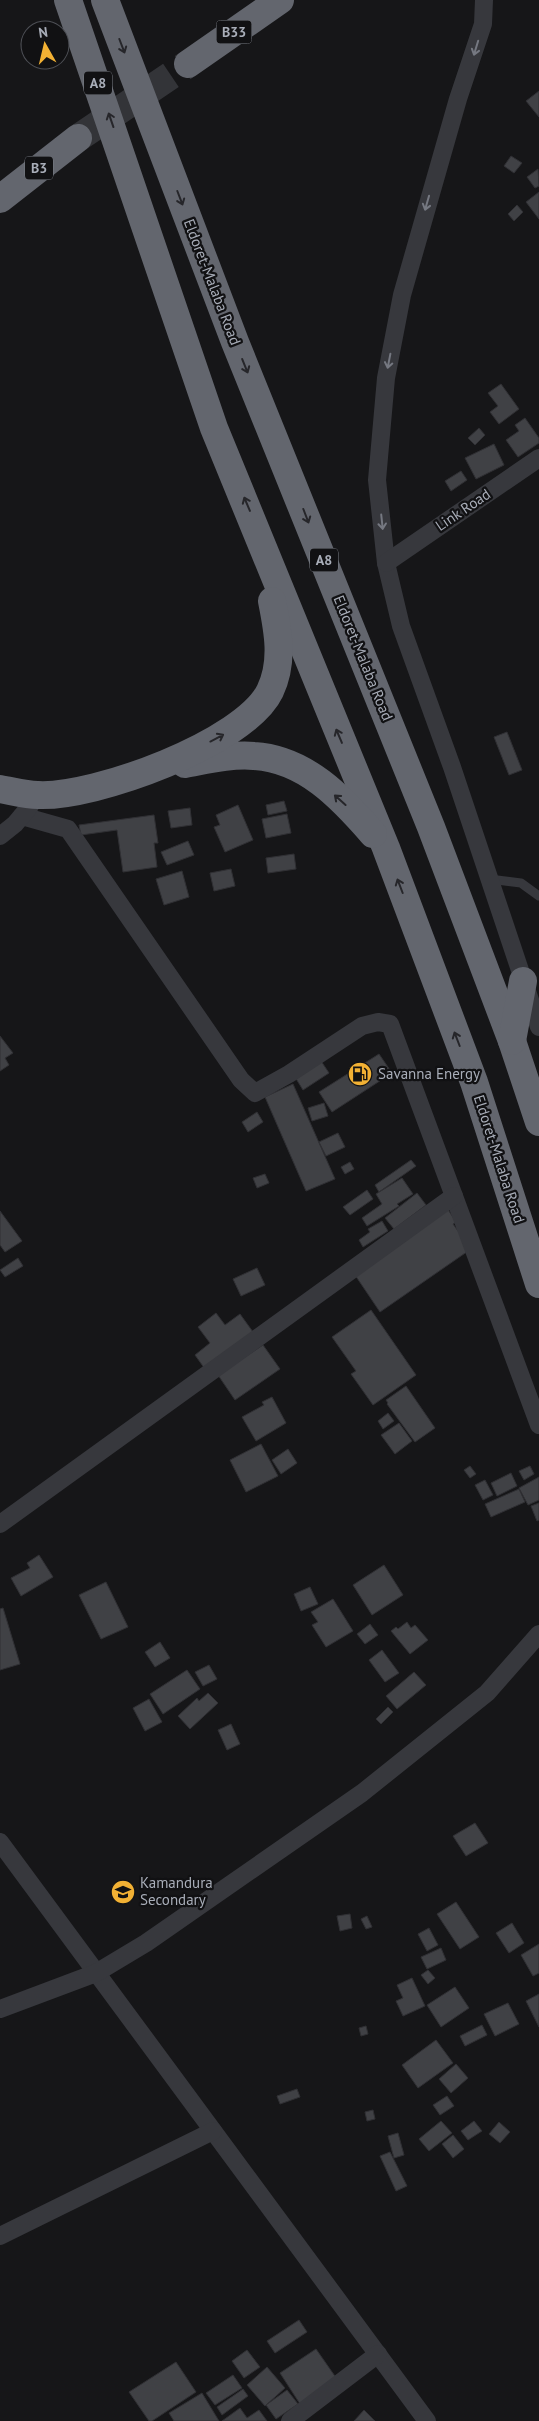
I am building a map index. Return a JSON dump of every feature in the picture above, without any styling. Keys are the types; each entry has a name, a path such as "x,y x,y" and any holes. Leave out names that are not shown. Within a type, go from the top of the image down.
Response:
{"highway":[{"name":"Eldoret-Malaba Road","path":"68,0 127,166 214,428 257,529 298,637 386,848 474,1082 539,1284"},
{"name":"Eldoret-Malaba Road","path":"105,0 235,342 431,827 512,1041 539,1122"},
{"name":"B33","path":"188,64 280,0"},
{"name":"B3","path":"0,199 78,138"},
{"path":"0,789 30,806 98,788 158,767 223,735 246,720 264,702 276,678 279,657 277,630 257,529"},
{"path":"158,767 228,757 276,758 301,768 317,779 354,812 386,848"},
{"path":"512,1041 523,981"}],"street":[{"path":"484,0 483,24 458,99 402,295 386,378 377,480 386,563 401,626 539,1027"},
{"name":"Link Road","path":"386,563 539,458"},
{"path":"0,836 30,806 68,829 241,1080 255,1093 289,1074 362,1026 378,1022 390,1024 539,1425"},
{"path":"0,1524 454,1196"},
{"path":"0,2009 96,1973 153,1938 362,1793 487,1693 539,1634"},
{"path":"0,1842 427,2421"},
{"path":"0,2236 213,2131"},
{"path":"290,2421 378,2354"}],"lane":[{"path":"489,878 521,883 539,896"}],"building":[{"path":"539,91 539,117 526,101"},
{"path":"511,156 522,163 514,173 504,166"},
{"path":"538,169 539,186 535,188 527,177"},
{"path":"539,192 539,219 526,202"},
{"path":"517,205 523,212 514,221 508,214"},
{"path":"501,384 519,409 499,424 490,412 498,406 488,393"},
{"path":"525,418 539,438 539,443 518,457 506,440 519,431 515,425"},
{"path":"479,428 485,435 475,445 468,438"},
{"path":"494,444 504,465 476,479 465,458"},
{"path":"461,471 467,480 451,491 445,481"},
{"path":"507,732 522,770 509,775 494,737"},
{"path":"284,801 287,811 268,815 266,805"},
{"path":"238,805 253,840 225,852 214,827 220,825 216,815"},
{"path":"190,808 192,825 171,828 168,811"},
{"path":"287,814 291,833 266,838 262,819"},
{"path":"154,815 158,843 154,843 157,867 123,872 117,830 81,835 79,825"},
{"path":"188,841 194,855 167,865 161,852"},
{"path":"294,854 296,869 268,873 266,858"},
{"path":"231,869 235,886 214,891 210,873"},
{"path":"182,871 189,897 164,905 156,879"},
{"path":"0,1036 13,1053 5,1058 9,1065 0,1071"},
{"path":"379,1054 392,1073 332,1112 319,1092"},
{"path":"321,1061 329,1073 303,1090 295,1077"},
{"path":"293,1084 335,1179 306,1191 265,1097"},
{"path":"324,1103 328,1116 312,1121 308,1108"},
{"path":"257,1112 263,1122 248,1132 242,1122"},
{"path":"338,1133 345,1147 326,1156 319,1142"},
{"path":"411,1160 416,1166 379,1192 375,1185"},
{"path":"350,1162 354,1169 345,1174 341,1167"},
{"path":"265,1174 269,1183 257,1188 253,1178"},
{"path":"402,1178 413,1194 397,1204 399,1206 367,1226 362,1218 382,1204 376,1194"},
{"path":"367,1190 373,1199 350,1215 343,1207"},
{"path":"417,1193 426,1205 394,1229 385,1218"},
{"path":"447,1208 456,1222 453,1224 471,1249 380,1312 353,1272"},
{"path":"0,1211 22,1241 5,1252 0,1245"},
{"path":"382,1221 388,1231 363,1247 359,1240 370,1232 368,1229"},
{"path":"18,1258 23,1266 5,1277 0,1270"},
{"path":"257,1268 265,1285 241,1296 233,1279"},
{"path":"371,1310 416,1375 373,1405 351,1374 356,1371 332,1337"},
{"path":"216,1313 225,1325 240,1314 253,1332 205,1369 195,1355 210,1343 198,1327"},
{"path":"263,1345 280,1369 235,1400 218,1375"},
{"path":"406,1386 435,1428 415,1442 386,1400"},
{"path":"272,1397 286,1423 256,1441 242,1417 264,1405 262,1402"},
{"path":"388,1413 394,1421 383,1429 378,1421"},
{"path":"399,1423 412,1441 395,1454 381,1435"},
{"path":"261,1444 278,1476 246,1492 230,1460"},
{"path":"288,1449 297,1463 281,1474 272,1460"},
{"path":"470,1466 476,1474 470,1478 464,1470"},
{"path":"530,1466 534,1474 524,1480 519,1471"},
{"path":"511,1473 517,1486 497,1496 491,1483"},
{"path":"539,1477 539,1500 528,1505 519,1488"},
{"path":"485,1480 493,1495 483,1500 475,1485"},
{"path":"519,1489 525,1502 491,1517 485,1504"},
{"path":"539,1503 539,1520 537,1521 531,1506"},
{"path":"39,1555 53,1577 21,1596 11,1578 30,1568 27,1563"},
{"path":"384,1565 403,1595 372,1615 353,1585"},
{"path":"106,1582 128,1627 101,1639 79,1595"},
{"path":"310,1587 318,1604 301,1611 294,1594"},
{"path":"333,1599 353,1631 326,1647 312,1625 318,1622 311,1612"},
{"path":"3,1608 20,1664 0,1670 0,1609"},
{"path":"407,1622 411,1628 415,1625 428,1640 410,1654 391,1631 396,1627 398,1629"},
{"path":"370,1624 378,1635 365,1644 357,1634"},
{"path":"160,1642 170,1658 155,1667 145,1652"},
{"path":"382,1650 399,1673 385,1682 369,1660"},
{"path":"209,1665 217,1679 203,1686 195,1672"},
{"path":"187,1670 200,1689 163,1714 150,1694"},
{"path":"414,1672 426,1685 397,1709 386,1696"},
{"path":"208,1693 218,1703 190,1729 178,1716 197,1698 199,1701"},
{"path":"149,1699 162,1722 145,1731 133,1708"},
{"path":"388,1707 393,1712 381,1724 376,1719"},
{"path":"231,1724 240,1744 227,1750 218,1730"},
{"path":"475,1823 488,1843 466,1856 453,1836"},
{"path":"456,1902 479,1937 460,1949 437,1914"},
{"path":"350,1914 352,1928 340,1931 337,1916"},
{"path":"367,1916 372,1927 366,1929 361,1919"},
{"path":"512,1923 524,1943 509,1953 496,1933"},
{"path":"429,1928 438,1945 427,1951 418,1934"},
{"path":"539,1944 539,1973 533,1976 521,1955"},
{"path":"441,1948 446,1960 427,1969 421,1957"},
{"path":"428,1970 435,1978 428,1984 421,1975"},
{"path":"412,1978 425,2006 403,2016 396,2001 403,1998 397,1985"},
{"path":"455,1987 469,2008 441,2027 427,2005"},
{"path":"539,1994 539,2027 526,2001"},
{"path":"508,2003 519,2024 495,2036 484,2014"},
{"path":"482,2025 487,2035 465,2046 460,2036"},
{"path":"366,2026 368,2034 361,2036 359,2028"},
{"path":"436,2040 453,2063 418,2088 402,2065"},
{"path":"456,2064 468,2078 451,2093 439,2079"},
{"path":"297,2089 300,2097 280,2104 277,2096"},
{"path":"447,2096 454,2106 440,2115 433,2105"},
{"path":"373,2110 375,2119 367,2121 365,2112"},
{"path":"441,2121 452,2133 429,2151 419,2139"},
{"path":"474,2121 482,2131 468,2140 461,2131"},
{"path":"499,2122 510,2132 500,2143 489,2134"},
{"path":"398,2133 404,2155 394,2158 388,2136"},
{"path":"453,2135 464,2149 453,2158 442,2144"},
{"path":"390,2152 407,2186 396,2191 380,2156"},
{"path":"299,2320 307,2332 275,2353 267,2341"},
{"path":"316,2349 339,2382 302,2407 280,2373"},
{"path":"247,2350 260,2367 244,2378 232,2361"},
{"path":"176,2362 196,2392 152,2421 149,2421 129,2392"},
{"path":"267,2367 285,2388 265,2406 247,2385"},
{"path":"233,2375 242,2388 215,2405 206,2393"},
{"path":"243,2389 248,2396 222,2415 217,2407"},
{"path":"287,2390 298,2404 276,2419 266,2405"},
{"path":"202,2393 219,2421 174,2421 169,2413"},
{"path":"240,2408 247,2418 259,2410 267,2421 222,2421"},
{"path":"364,2410 375,2421 354,2421"}],"tunnel":[{"path":"78,138 188,64"}],"place":[{"name":"Savanna Energy","path":"360,1074"},
{"name":"Kamandura Secondary","path":"123,1892"}]}
